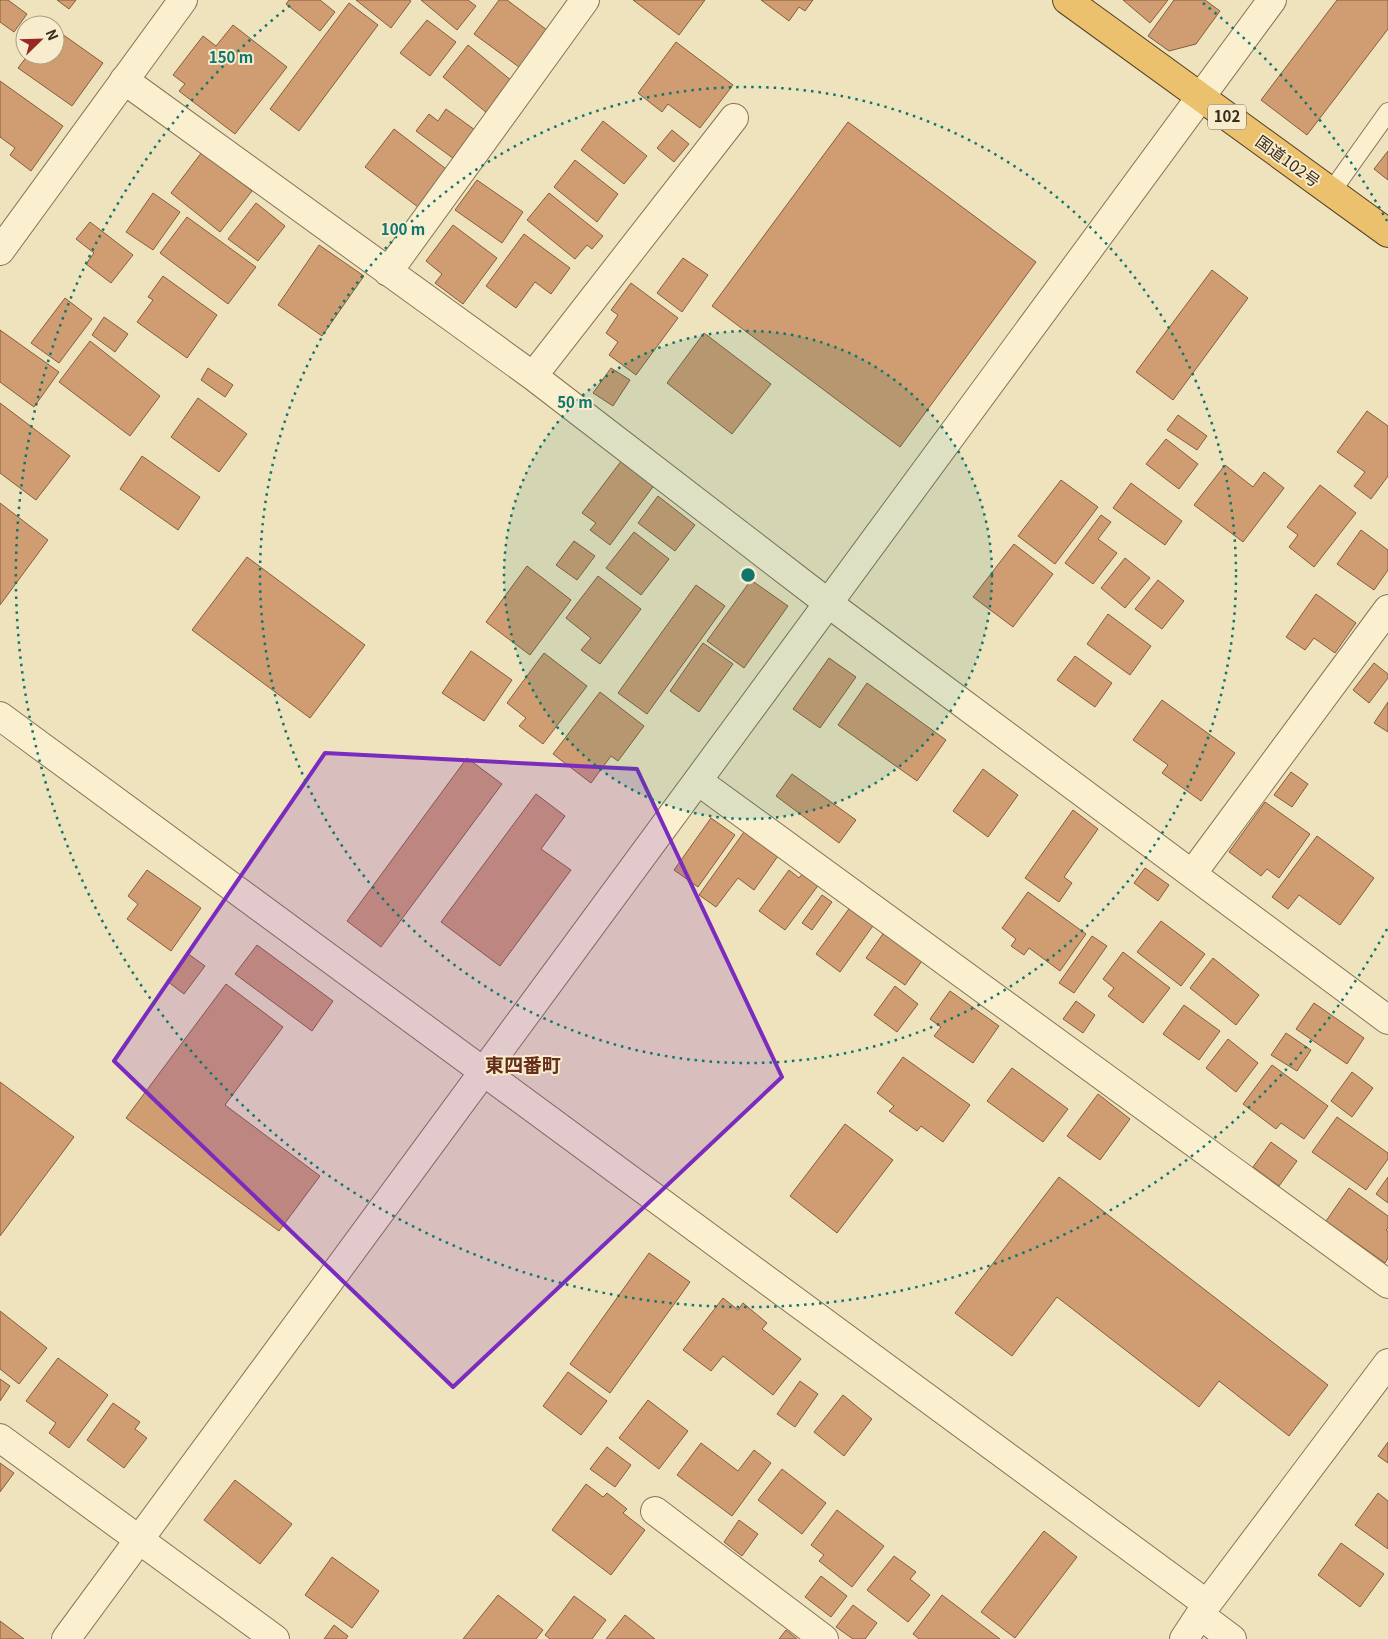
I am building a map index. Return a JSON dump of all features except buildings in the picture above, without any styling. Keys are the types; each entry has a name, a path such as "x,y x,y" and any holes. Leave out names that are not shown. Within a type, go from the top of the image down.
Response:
{"highway":[{"name":"国道102号","path":"1067,0 1388,233"}],"street":[{"path":"0,251 183,0"},
{"path":"388,272 585,0"},
{"path":"66,1639 1272,0"},
{"path":"124,80 533,376 828,603 1388,1020"},
{"path":"533,376 734,118"},
{"path":"1192,874 1388,608"},
{"path":"0,716 483,1071 1204,1610 1232,1639"},
{"path":"698,781 1388,1284"},
{"path":"1184,1639 1388,1363"},
{"path":"0,1438 275,1639"},
{"path":"655,1511 824,1639"}],"lane":[{"path":"1331,192 1388,112"}],"highlighted area":[{"path":"325,753 637,769 782,1077 453,1387 114,1061"}],"district":[{"name":"東四番町","path":"523,1065"}]}
